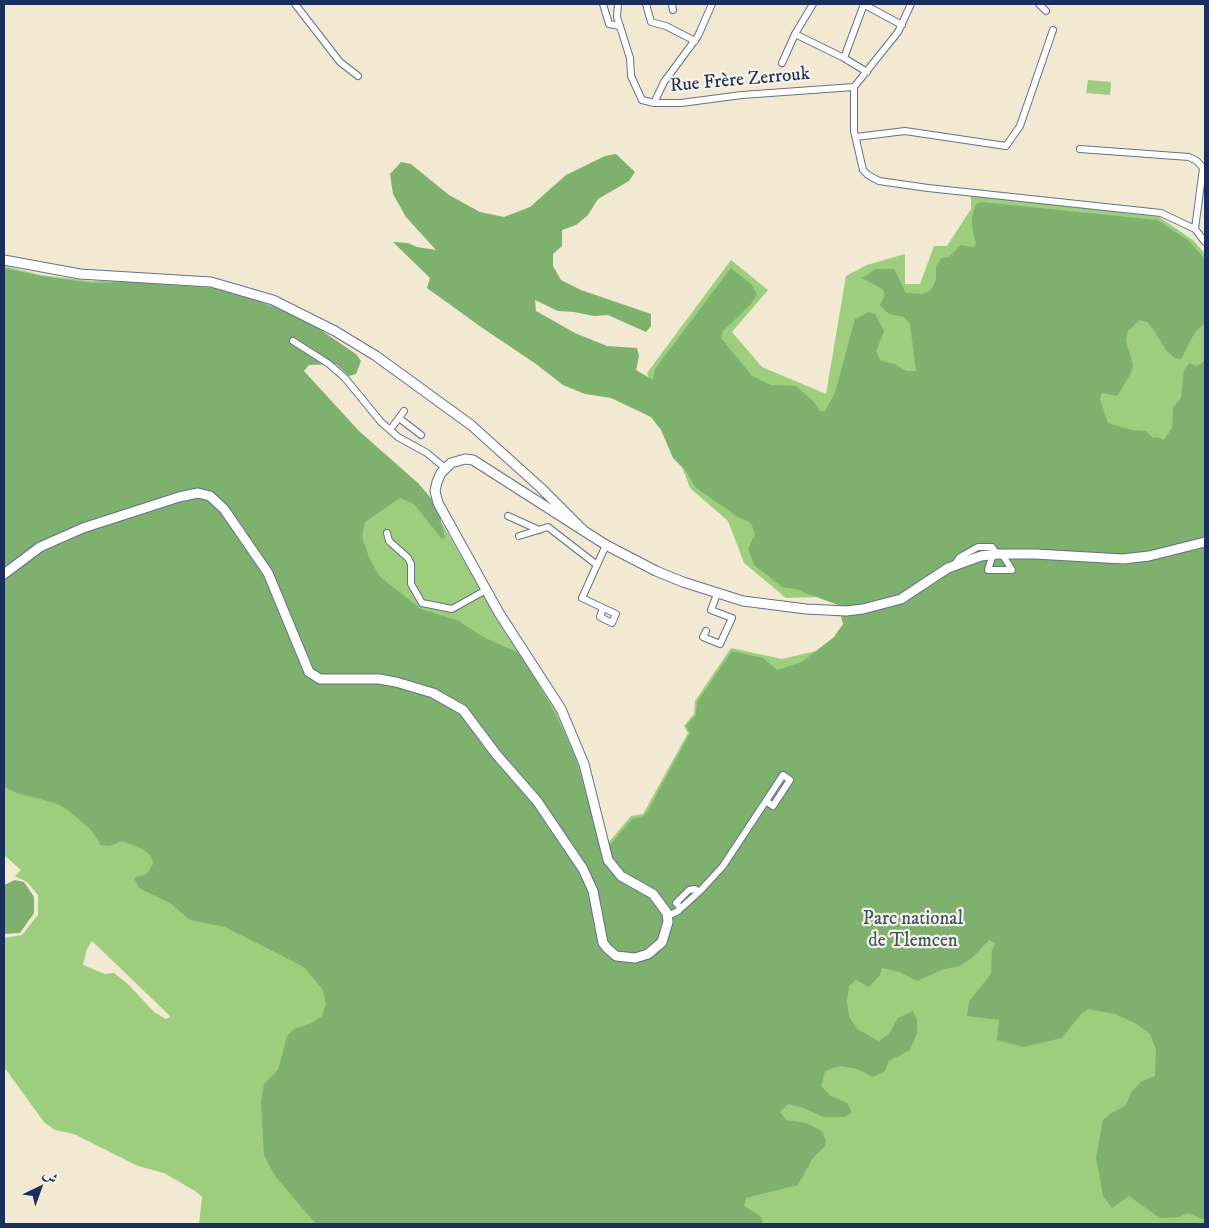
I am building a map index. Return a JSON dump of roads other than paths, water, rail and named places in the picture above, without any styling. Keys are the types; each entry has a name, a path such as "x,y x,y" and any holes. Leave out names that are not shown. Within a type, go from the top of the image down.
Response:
{"main road":[{"path":"4,260 80,274 212,282 256,294 295,310 376,356 471,425 534,482 584,531"},
{"path":"4,574 35,550 83,528 179,497 198,493 210,496 224,509 262,562 306,668 312,675 320,679 371,679 396,682 433,693 463,710 496,754 537,801 583,868 594,891 604,943 612,953 627,958 642,956 653,951 665,935 668,916 653,894 621,876 608,860 585,769 561,709 486,590 438,503 437,482 445,468 457,460 464,459 480,463 606,545 656,571 717,594 743,601 806,609 863,609 901,600 936,574 954,565 997,554 1035,554 1123,559 1149,556 1205,542"}],"street":[{"path":"295,4 340,62 358,76"},
{"path":"603,4 609,24 620,26"},
{"path":"618,4 617,17 630,58 631,76 642,100 654,103"},
{"path":"646,4 651,22 666,26 695,41"},
{"name":"Rue Frère Zerrouk","path":"712,4 695,41 664,82 654,103 695,102 742,95 854,87"},
{"path":"782,63 795,34 814,4"},
{"path":"844,58 863,4 902,25"},
{"path":"911,4 902,25 854,87 856,137 863,170 879,181 1161,213 1195,229 1205,242"},
{"path":"1040,4 1046,10"},
{"path":"856,137 905,131 1006,146 1020,126 1053,30"},
{"path":"795,34 844,58 867,72"},
{"path":"1080,149 1189,157 1197,161 1203,168 1195,229"},
{"path":"293,341 329,364 345,378 390,430 445,468"},
{"path":"390,430 404,411"},
{"path":"399,418 421,435"},
{"path":"508,516 539,530"},
{"path":"520,536 548,527 597,565"},
{"path":"387,533 388,541 408,558 411,564 411,584 422,603 452,609 486,590"},
{"path":"603,608 582,598 606,545"},
{"path":"706,631 703,637 720,644 732,618 711,610 717,594"},
{"path":"668,916 681,908 699,892 723,866 782,775 790,780 773,806 766,801"}],"park label":[{"name":"Parc national de Tlemcen","path":"913,931"}]}
